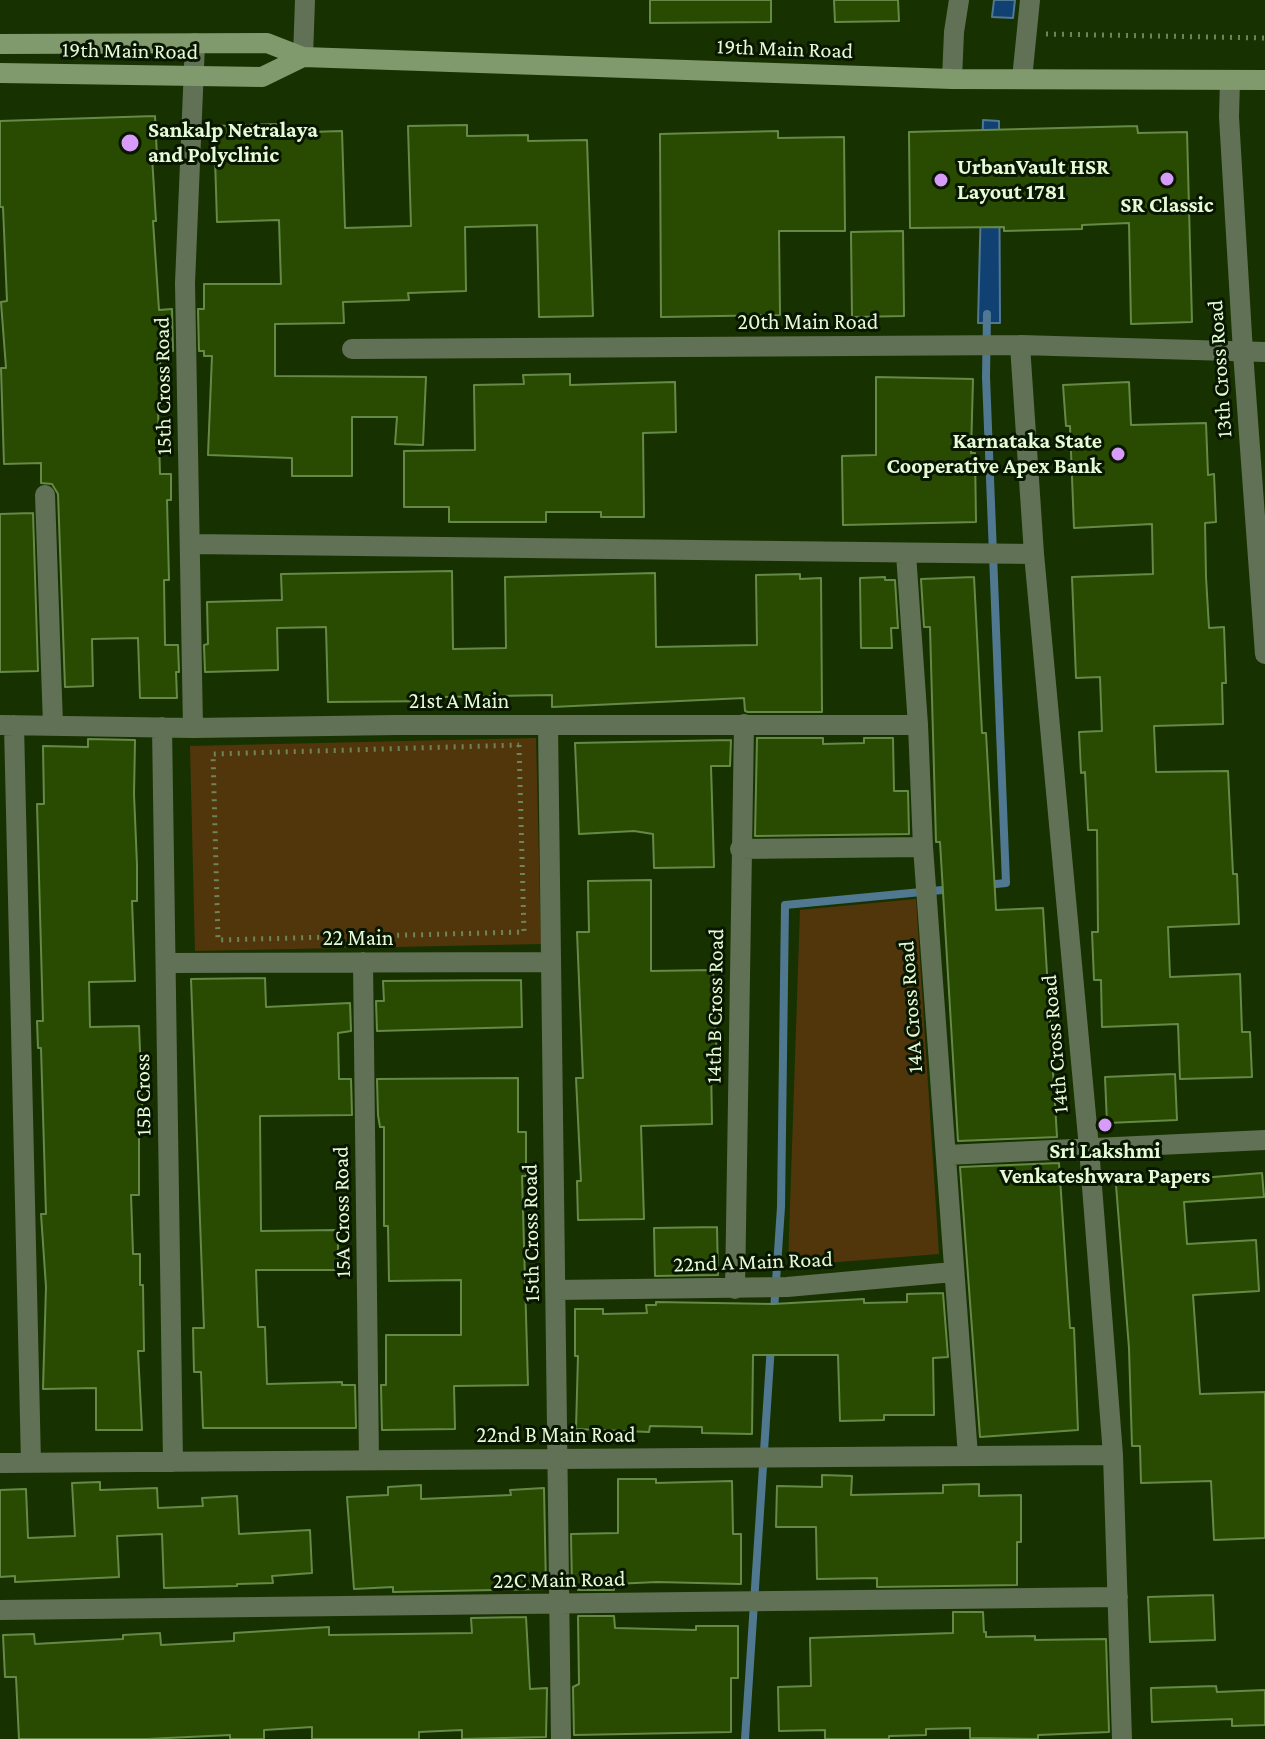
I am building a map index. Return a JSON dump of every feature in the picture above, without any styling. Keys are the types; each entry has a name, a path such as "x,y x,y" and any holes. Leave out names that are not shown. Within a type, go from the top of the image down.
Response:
{"main road":[{"name":"19th Main Road","path":"0,44 267,43 303,57 952,79 1265,80"},
{"name":"19th Main Road","path":"0,73 262,77 303,57"}],"street":[{"path":"303,57 305,0"},
{"path":"952,79 959,0"},
{"path":"1015,79 1026,34 1030,0"},
{"name":"15th Cross Road","path":"193,728 185,283 195,43"},
{"name":"13th Cross Road","path":"1230,80 1229,117 1243,352 1265,654"},
{"name":"20th Main Road","path":"352,349 1020,345 1265,352"},
{"name":"14th Cross Road","path":"1020,345 1034,554 1089,1148 1113,1455 1122,1739"},
{"path":"45,495 53,725"},
{"path":"190,544 1034,554"},
{"name":"14A Cross Road","path":"906,554 923,847 968,1456"},
{"name":"14th B Cross Road","path":"735,1289 744,724"},
{"path":"7,725 31,1463"},
{"name":"21st A Main","path":"7,725 193,728 918,725"},
{"name":"15th Cross Road","path":"548,725 561,1739"},
{"name":"15B Cross","path":"162,727 173,1462"},
{"path":"740,849 923,847"},
{"name":"15A Cross Road","path":"363,962 369,1460"},
{"name":"22 Main","path":"166,963 551,962"},
{"path":"946,1155 1265,1140"},
{"name":"22nd A Main Road","path":"555,1290 787,1287 953,1272"},
{"name":"22nd B Main Road","path":"0,1463 1113,1455"},
{"name":"22C Main Road","path":"0,1610 1118,1597"}],"path":[{"path":"1026,34 1265,38"},
{"path":"519,745 519,762 524,932 218,940 213,754 519,745"}],"shaded area":[{"path":"536,738 541,944 195,951 190,746"},
{"path":"916,899 939,1254 788,1266 800,910"}],"water":[{"path":"994,0 1015,0 1013,18 992,17"},
{"path":"983,120 999,121 1000,323 978,323"}],"building":[{"path":"650,0 771,0 771,22 650,23"},
{"path":"834,0 898,0 899,21 835,22"},
{"path":"155,116 157,157 152,157 156,221 153,221 159,310 172,309 173,351 160,352 161,409 158,409 160,474 171,474 171,500 167,500 169,580 164,580 165,645 178,645 177,698 140,698 138,638 92,639 93,686 65,687 58,494 52,484 41,483 41,463 4,464 1,368 6,368 1,302 7,301 3,207 0,207 0,121"},
{"path":"278,124 278,133 342,131 345,228 411,226 408,126 467,125 467,136 528,135 528,141 587,140 593,316 539,317 537,225 465,227 466,291 408,293 409,300 343,302 344,323 275,324 275,376 426,377 423,445 395,444 397,417 352,417 352,476 292,476 292,458 208,455 212,356 204,356 204,351 199,351 198,309 204,309 204,284 281,284 279,220 217,222 214,126"},
{"path":"1137,126 1138,133 1187,132 1192,322 1131,324 1129,223 1082,225 1082,229 1004,231 1004,227 910,228 909,132"},
{"path":"778,131 778,138 844,137 845,231 779,231 780,315 661,317 660,134"},
{"path":"903,231 904,316 852,317 851,232"},
{"path":"570,374 570,385 675,382 676,432 643,433 644,517 601,517 601,512 546,512 546,522 449,522 449,507 404,507 404,451 475,450 474,385 524,384 523,375"},
{"path":"876,377 973,379 971,453 975,453 976,522 843,525 842,456 876,455"},
{"path":"1129,382 1131,425 1206,423 1208,475 1214,474 1216,522 1205,523 1206,577 1209,628 1224,627 1226,683 1222,683 1223,724 1154,726 1156,772 1228,771 1239,924 1168,927 1170,977 1240,974 1242,1032 1250,1032 1252,1077 1180,1079 1178,1024 1102,1027 1101,980 1094,980 1092,932 1098,932 1097,830 1088,830 1079,732 1102,731 1100,677 1076,678 1072,577 1153,574 1152,524 1074,528 1070,426 1066,426 1063,385"},
{"path":"33,513 38,671 0,672 0,514"},
{"path":"452,571 453,649 506,648 505,577 655,573 656,647 757,645 756,575 800,574 800,579 821,578 822,712 748,712 745,711 744,698 552,707 552,695 441,697 441,701 328,702 326,627 277,628 278,670 205,672 207,602 282,600 281,574"},
{"path":"885,577 885,580 895,580 898,628 891,628 892,648 861,648 860,578"},
{"path":"974,577 996,910 1043,908 1057,1137 958,1141 940,842 936,842 930,627 924,627 921,579"},
{"path":"757,738 823,738 823,744 864,743 864,738 893,738 894,791 908,791 909,834 755,836"},
{"path":"88,739 135,740 137,901 132,901 135,981 89,982 90,1027 139,1026 143,1125 139,1125 139,1195 131,1195 133,1254 140,1254 140,1285 143,1285 144,1351 138,1351 142,1430 96,1430 96,1388 43,1389 46,1287 41,1214 46,1214 41,1048 38,1048 37,1021 43,1021 37,804 44,804 43,746 88,747"},
{"path":"731,740 730,766 711,766 714,867 654,868 653,834 634,831 579,834 575,743"},
{"path":"651,880 651,971 713,970 717,1064 711,1064 712,1124 641,1126 644,1219 578,1220 577,1181 581,1181 576,1078 583,1078 577,932 589,932 588,881"},
{"path":"265,978 266,1007 350,1003 351,1031 338,1033 339,1079 351,1079 352,1115 260,1116 261,1231 338,1230 338,1270 256,1270 258,1327 265,1327 267,1384 342,1382 342,1385 355,1385 356,1428 203,1428 201,1372 194,1372 193,1328 204,1328 191,979"},
{"path":"521,980 522,1027 377,1031 376,1001 384,1001 383,981"},
{"path":"1175,1074 1177,1120 1107,1123 1105,1077"},
{"path":"518,1078 518,1132 526,1132 526,1176 522,1176 528,1385 454,1386 455,1429 382,1430 381,1385 386,1385 386,1335 461,1335 461,1280 389,1281 388,1226 384,1226 384,1127 380,1127 378,1115 377,1079"},
{"path":"1059,1163 1070,1328 1074,1328 1078,1430 980,1437 960,1167"},
{"path":"1262,1173 1264,1197 1184,1202 1187,1244 1256,1240 1259,1291 1193,1295 1200,1394 1265,1392 1265,1538 1214,1540 1211,1481 1141,1483 1140,1446 1132,1446 1129,1348 1116,1185"},
{"path":"717,1227 718,1275 655,1276 654,1228"},
{"path":"943,1293 948,1357 933,1358 934,1415 884,1415 884,1420 840,1421 838,1355 753,1355 752,1434 702,1433 702,1427 650,1426 649,1432 576,1429 578,1356 575,1356 575,1309 603,1309 603,1314 647,1313 646,1305 656,1305 656,1302 773,1304 864,1299 864,1303 907,1302 907,1294"},
{"path":"822,1475 852,1476 851,1495 943,1493 943,1485 979,1484 979,1496 1021,1495 1017,1585 877,1587 877,1578 817,1579 816,1527 776,1527 777,1486 822,1487"},
{"path":"618,1479 656,1479 656,1483 732,1481 733,1534 741,1534 741,1584 614,1584 614,1590 578,1590 578,1587 572,1587 571,1534 618,1533"},
{"path":"100,1482 100,1490 157,1488 158,1508 203,1506 202,1498 237,1496 239,1534 310,1530 312,1573 272,1576 273,1583 164,1588 162,1534 117,1536 119,1577 15,1582 15,1576 0,1577 0,1490 26,1489 28,1538 75,1536 72,1483"},
{"path":"421,1485 421,1499 511,1495 510,1490 544,1488 546,1589 393,1592 393,1587 354,1589 347,1497 388,1495 388,1487"},
{"path":"1213,1595 1215,1640 1150,1642 1148,1597"},
{"path":"953,1612 983,1612 986,1637 1106,1639 1109,1732 1038,1735 1038,1739 970,1738 970,1728 926,1729 926,1735 889,1736 889,1739 825,1739 825,1730 779,1731 778,1687 811,1686 810,1638 953,1633"},
{"path":"578,1616 614,1616 615,1628 696,1630 696,1626 738,1626 738,1678 731,1678 731,1732 574,1735 573,1687 579,1684"},
{"path":"526,1617 530,1689 547,1688 546,1737 462,1739 462,1730 419,1732 419,1739 312,1739 312,1727 264,1730 264,1739 230,1739 230,1735 147,1739 19,1739 16,1677 5,1677 3,1635 34,1634 35,1644 123,1639 123,1635 160,1633 161,1645 234,1641 234,1633 329,1627 329,1635 472,1633 471,1618"},
{"path":"1216,1686 1217,1692 1265,1690 1265,1725 1232,1726 1232,1719 1152,1722 1151,1688"}],"waterway":[{"path":"986,885 1006,883 986,377 987,314"},
{"path":"774,1311 781,1207 785,905 953,889"},
{"path":"745,1739 771,1345"}],"place":[{"name":"Sankalp Netralaya and Polyclinic","path":"130,143"},
{"name":"SR Classic","path":"1167,179"},
{"name":"UrbanVault HSR Layout 1781","path":"941,180"},
{"name":"Karnataka State Cooperative Apex Bank","path":"1118,454"},
{"name":"Sri Lakshmi Venkateshwara Papers","path":"1105,1125"}]}
